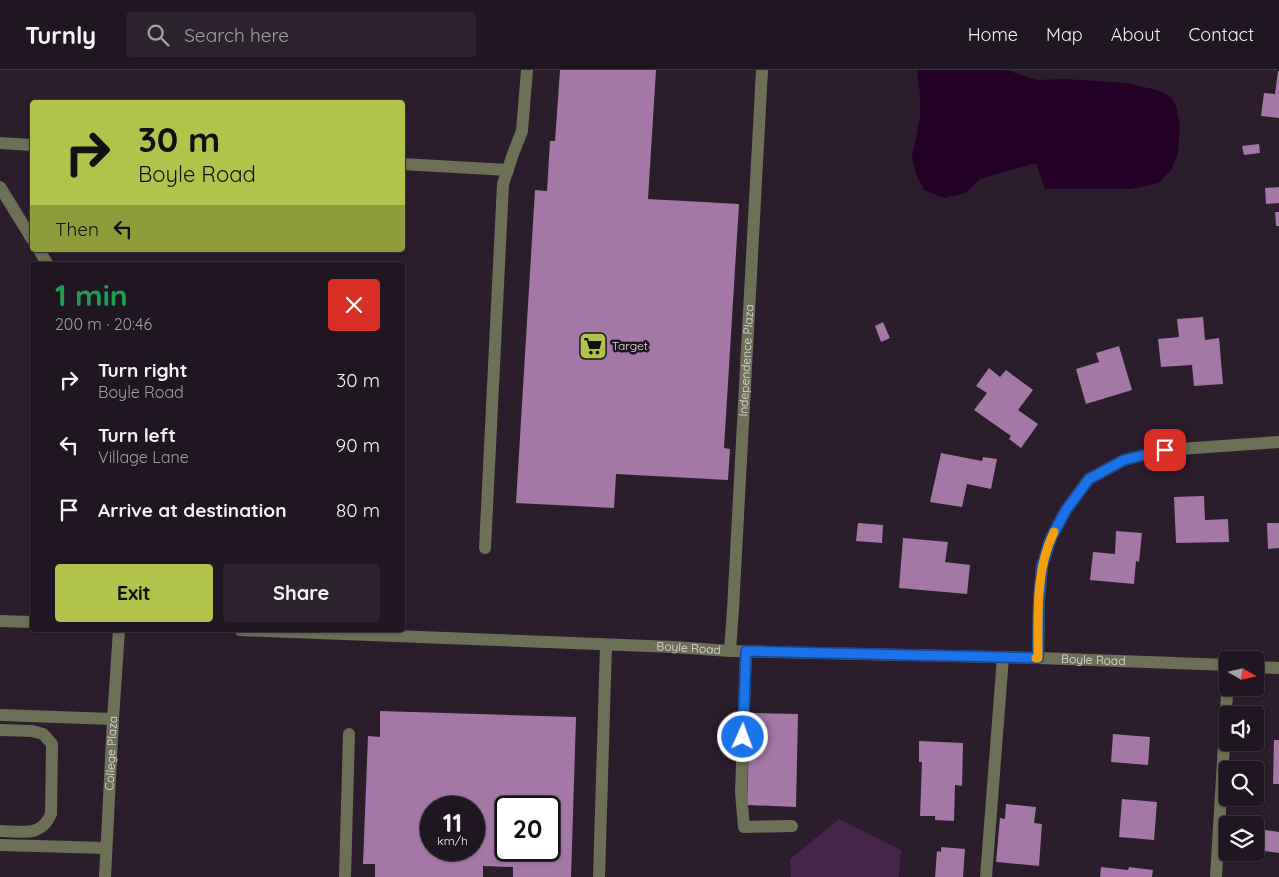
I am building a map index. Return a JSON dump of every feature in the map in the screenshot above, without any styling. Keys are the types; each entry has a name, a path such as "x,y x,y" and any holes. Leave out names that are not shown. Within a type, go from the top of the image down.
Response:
{"street":[{"path":"485,548 504,184 522,131 527,70"},
{"name":"Independence Plaza","path":"730,651 762,70"},
{"path":"0,143 30,145"},
{"path":"405,164 508,170"},
{"path":"0,187 30,236"},
{"path":"1038,658 1039,600 1042,566 1051,538 1066,510 1089,479 1124,460 1165,450 1279,442"},
{"path":"0,621 30,622"},
{"name":"College Plaza","path":"105,877 113,719 120,632"},
{"name":"Boyle Road","path":"289,632 674,647 730,651 1003,657 1219,665"},
{"path":"599,877 606,645"},
{"path":"746,651 741,793 744,827 792,826"},
{"path":"986,877 1003,657"},
{"path":"1264,667 1279,668"},
{"path":"1216,877 1227,696"},
{"path":"0,715 113,719"},
{"path":"0,730 32,731 43,734 52,744 51,814 47,822 39,829 32,831 0,831"},
{"path":"345,877 349,734"},
{"path":"0,845 106,848"}],"shaded area":[{"path":"917,70 1006,70 1037,80 1065,79 1126,83 1157,90 1171,97 1176,106 1180,125 1178,153 1172,169 1159,183 1131,189 1045,189 1036,163 980,179 966,193 944,198 924,190 916,175 912,157 920,117"},
{"path":"839,819 901,850 899,877 791,877 790,859"}],"building":[{"path":"560,70 656,70 648,199 739,204 724,448 730,449 728,480 616,474 614,508 516,503 535,190 547,191 550,141 555,141"},
{"path":"1278,71 1279,118 1261,116 1264,93 1275,94"},
{"path":"1259,144 1260,153 1244,155 1242,146"},
{"path":"1279,187 1279,203 1266,204 1265,188"},
{"path":"1275,212 1279,212 1279,226 1276,226"},
{"path":"1203,317 1205,340 1219,338 1223,384 1194,386 1192,365 1161,367 1158,339 1179,337 1177,319"},
{"path":"883,322 890,338 881,342 875,326"},
{"path":"1119,346 1132,390 1086,404 1076,369 1099,362 1096,353"},
{"path":"989,368 1000,377 1006,370 1033,390 1018,410 1038,424 1021,448 1009,439 1011,436 974,410 987,393 976,386"},
{"path":"941,453 982,461 983,457 997,459 991,489 967,484 962,507 930,502"},
{"path":"1204,496 1205,520 1228,519 1229,542 1176,543 1174,497"},
{"path":"858,523 883,525 882,543 856,541"},
{"path":"1267,523 1279,523 1279,548 1268,549"},
{"path":"1116,531 1142,533 1139,562 1136,561 1134,584 1090,580 1093,552 1115,554"},
{"path":"903,538 948,542 945,562 970,565 967,594 899,588"},
{"path":"380,711 576,717 571,877 513,877 513,867 483,866 483,877 375,877 375,864 363,864 368,736 380,737"},
{"path":"750,713 798,714 796,807 747,805"},
{"path":"1113,734 1150,737 1148,765 1111,762"},
{"path":"1274,740 1279,740 1279,784 1273,784"},
{"path":"919,741 963,743 962,786 955,785 954,821 935,820 935,816 920,816 922,762 919,762"},
{"path":"1122,799 1157,802 1154,840 1119,837"},
{"path":"1006,804 1036,807 1034,823 1042,824 1039,866 996,862 1000,818 1005,819"},
{"path":"1264,830 1279,832 1279,853 1264,851"},
{"path":"941,847 965,849 963,877 935,877 937,851 941,852"},
{"path":"1101,867 1128,870 1129,867 1153,870 1152,877 1100,877"}],"slow traffic":[{"path":"1036,658 1038,658 1039,600 1042,566 1054,532"}],"place":[{"name":"Target","path":"593,346"}],"route":[{"path":"743,737 746,651 1038,658 1039,600 1042,566 1051,538 1066,510 1089,479 1124,460 1165,450"}]}
